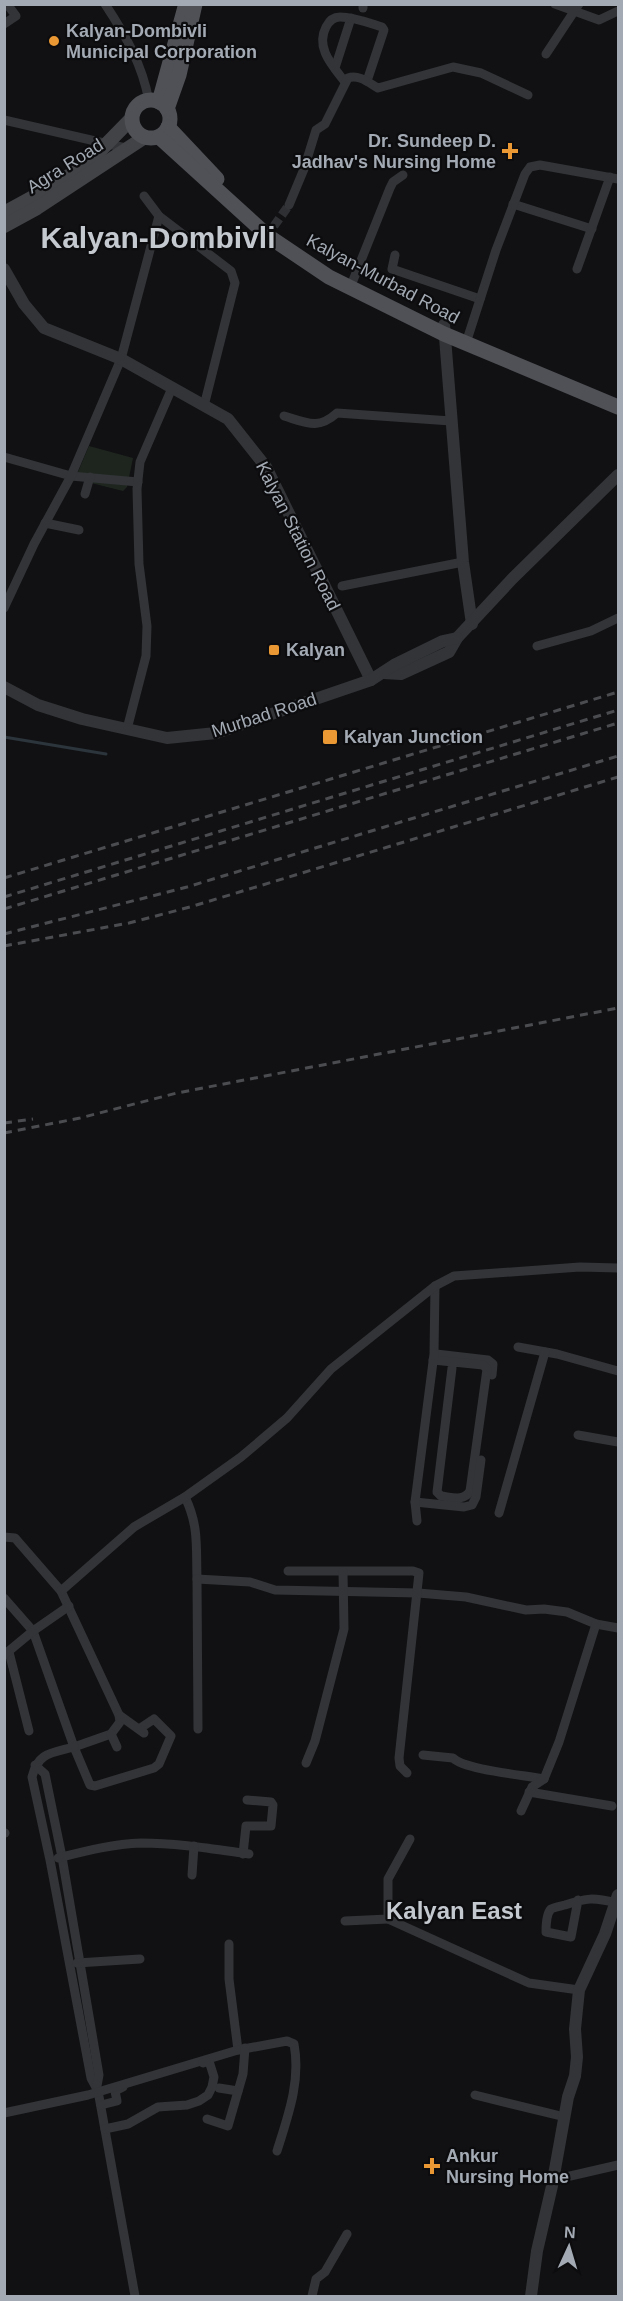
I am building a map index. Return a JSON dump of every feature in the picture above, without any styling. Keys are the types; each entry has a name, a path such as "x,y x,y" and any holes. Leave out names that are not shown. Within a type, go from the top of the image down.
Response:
{"main road":[{"path":"158,104 185,4"},
{"path":"158,104 179,75 195,4"},
{"path":"139,104 158,104 170,118 157,134 134,128 132,118 139,104"},
{"name":"Agra Road","path":"93,165 108,142 132,118"},
{"name":"Agra Road","path":"8,217 57,184 157,134"},
{"name":"Kalyan-Murbad Road","path":"157,134 228,191 271,231 332,273 444,330 615,401"}],"street":[{"path":"4,24 16,16 7,4"},
{"path":"105,4 128,38 145,80 158,104"},
{"path":"555,4 575,8 594,19 605,19 618,11"},
{"path":"546,54 575,8"},
{"path":"345,82 322,47 324,30 329,20 338,16 382,27 384,30 367,81"},
{"path":"335,68 351,18"},
{"path":"289,205 304,169 316,130 325,124 348,78 355,76 378,88 453,67 481,73 528,94"},
{"path":"4,120 130,148"},
{"path":"467,340 513,204 525,174 534,165 614,178 577,269"},
{"path":"352,284 390,188 393,182 403,175"},
{"path":"144,196 159,216 231,271 235,283 204,406"},
{"path":"513,204 592,229"},
{"path":"4,608 45,523 71,476 121,359 159,216"},
{"path":"395,255 392,269 480,299"},
{"name":"Kalyan Station Road","path":"4,269 24,304 44,328 121,359 228,419 266,466 371,680"},
{"path":"444,330 463,562 472,624"},
{"path":"127,729 146,656 147,626 139,564 138,482 140,462 172,388"},
{"path":"284,416 313,425 327,422 337,413 451,421"},
{"path":"4,457 71,476 138,482"},
{"name":"Murbad Road","path":"4,687 38,705 82,719 167,738 216,733 371,680 384,673 401,674 449,652 457,638 512,579 618,475"},
{"path":"85,494 90,477"},
{"path":"45,523 79,530"},
{"path":"342,586 463,562"},
{"path":"537,646 591,631 618,618"},
{"path":"61,1591 134,1527 185,1497 241,1457 287,1418 331,1369 435,1286 454,1276 580,1267 618,1268"},
{"path":"417,1521 416,1502 433,1357 435,1286"},
{"path":"518,1347 618,1371"},
{"path":"499,1513 545,1352"},
{"path":"433,1357 483,1365 487,1369 470,1491 467,1497 462,1498 441,1496 437,1492 452,1368"},
{"path":"416,1502 469,1507 475,1501 493,1367 491,1362 484,1359 433,1357"},
{"path":"578,1435 618,1442"},
{"path":"185,1497 196,1526 198,1729"},
{"path":"4,1537 15,1538 61,1591 119,1715 120,1722 114,1740 92,1743 42,1756 35,1765 32,1777 91,2078 98,2088"},
{"path":"288,1571 417,1572 420,1575 399,1758 400,1766 407,1773"},
{"path":"306,1763 318,1731 344,1629 343,1572"},
{"path":"197,1578 250,1582 275,1590 418,1593 466,1597 526,1610 544,1609 567,1612 596,1624 618,1628"},
{"path":"4,1598 33,1631 75,1749 88,1783 92,1786 154,1768 159,1764 171,1737 154,1719 142,1731 119,1715"},
{"path":"29,1731 7,1654 33,1631 69,1606"},
{"path":"521,1811 529,1792 544,1779 559,1742 596,1624"},
{"path":"423,1755 453,1758 455,1761 475,1767 544,1779"},
{"path":"35,1765 45,1774 62,1857 99,2075 98,2088 135,2296"},
{"path":"529,1792 612,1806"},
{"path":"50,1860 94,1848 130,1844 194,1846 246,1854 246,1826 271,1826 273,1805 271,1802 247,1800"},
{"path":"40,1813 52,1810"},
{"path":"388,1919 388,1879 410,1839"},
{"path":"192,1875 194,1846"},
{"path":"531,2296 537,2251 575,2076 577,2057 575,2029 579,1990 605,1934 617,1899 578,1900 550,1910 546,1932 571,1937 578,1900"},
{"path":"345,1921 388,1919 529,1983 579,1990"},
{"path":"207,2119 228,2126 238,2091 242,2049 228,1979 229,1944"},
{"path":"69,1964 140,1959"},
{"path":"101,2105 117,2101 114,2093 116,2089 242,2049 288,2041 294,2044 296,2055 294,2097 277,2151"},
{"path":"4,2113 88,2095 98,2088 209,2061 214,2077 208,2095 199,2101 188,2105 158,2107 128,2124 105,2129"},
{"path":"219,2088 238,2091"},
{"path":"475,2095 565,2117"},
{"path":"553,2180 618,2165"},
{"path":"312,2296 316,2279 325,2272 347,2234"}],"shaded area":[{"path":"89,446 133,458 127,487 123,491 75,479"}],"waterway":[{"path":"4,737 106,754"}],"tunnel":[{"path":"274,226 289,205"}],"railway":[{"path":"4,878 618,692"},
{"path":"4,897 618,710"},
{"path":"4,909 618,723"},
{"path":"4,934 187,887 618,756"},
{"path":"4,946 129,923 190,907 618,777"},
{"path":"4,1133 80,1118 177,1093 618,1008"},
{"path":"4,1123 33,1119"}],"place":[{"name":"Kalyan-Dombivli Municipal Corporation","path":"54,41"},
{"name":"Dr. Sundeep D. Jadhav's Nursing Home","path":"510,151"},
{"name":"Kalyan","path":"274,650"},
{"name":"Kalyan Junction","path":"330,737"},
{"name":"Ankur Nursing Home","path":"432,2166"}],"district":[{"name":"Kalyan-Dombivli","path":"158,237"},
{"name":"Kalyan East","path":"454,1910"}]}
